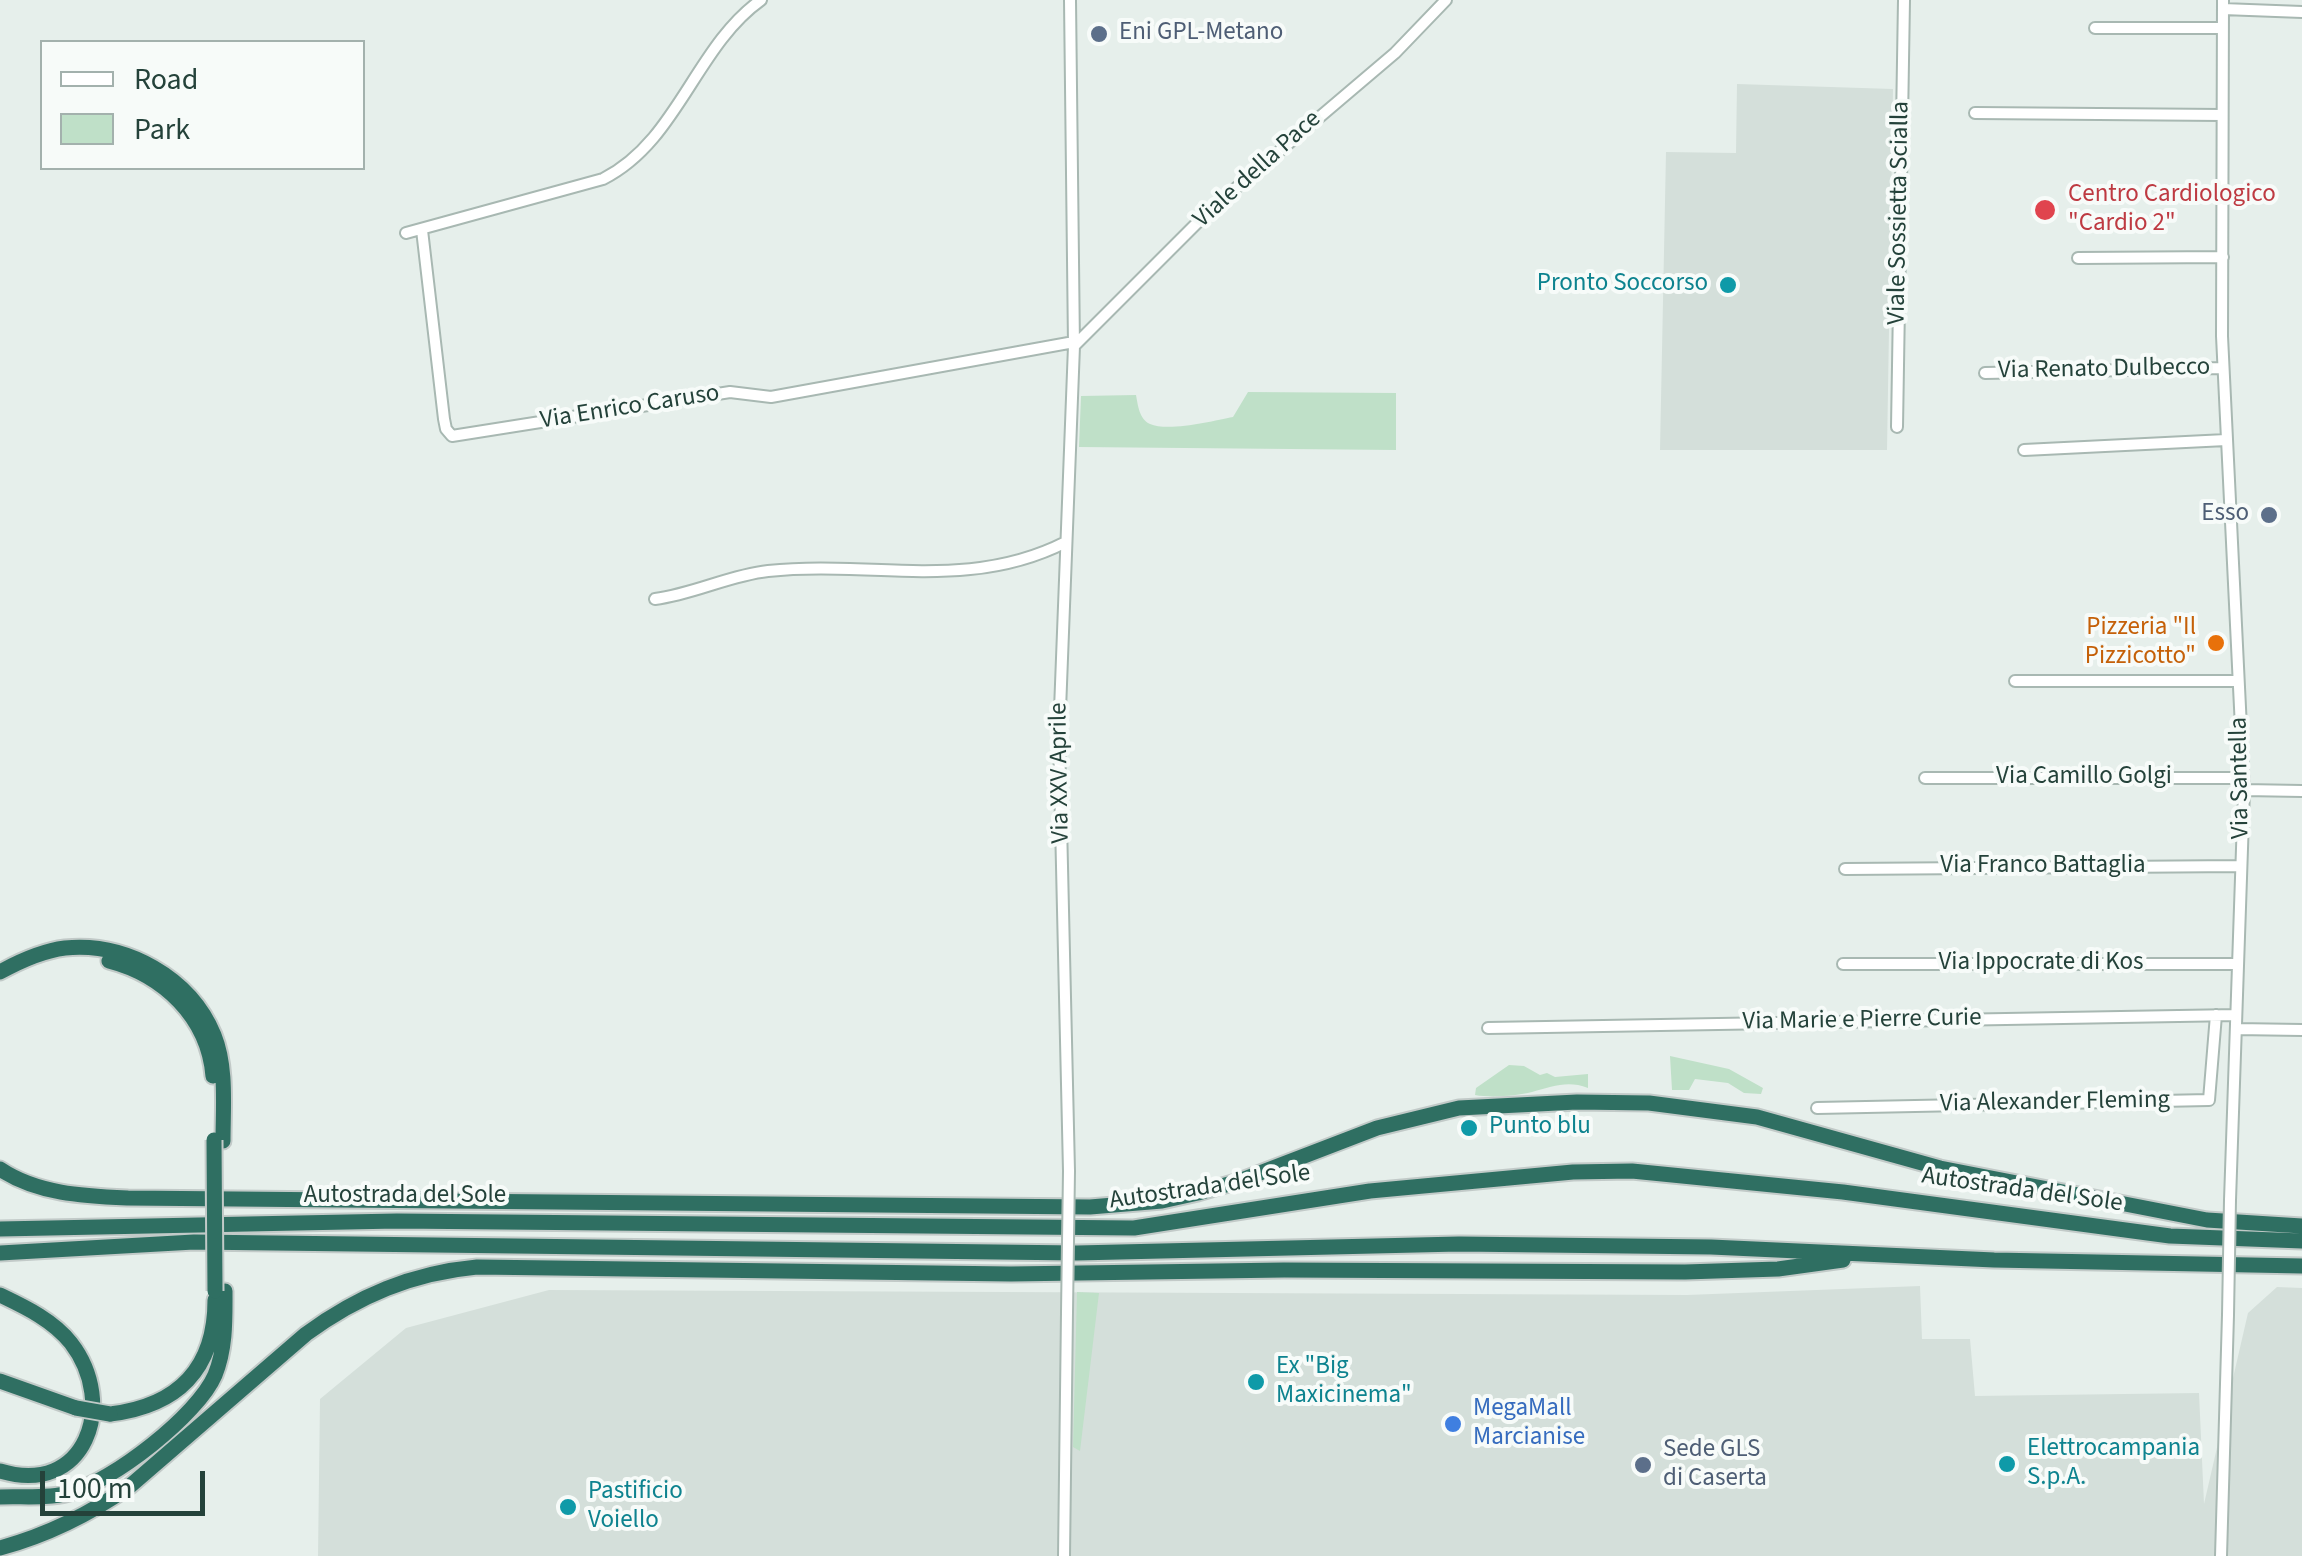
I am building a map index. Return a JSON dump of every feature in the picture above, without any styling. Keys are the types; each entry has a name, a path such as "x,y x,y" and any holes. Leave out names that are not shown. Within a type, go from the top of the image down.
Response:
{"highway":[{"path":"0,972 38,954 85,948 132,957 157,968 191,999 214,1036 220,1058 222,1354 216,1374 196,1404 131,1460 89,1486 68,1493 0,1497"},
{"path":"0,983 25,968 83,958 112,961 144,973 168,990 192,1014 212,1064 218,1141"},
{"path":"0,1169 30,1185 128,1198 1090,1207 1198,1193 1377,1128 1448,1110 1577,1102 1649,1103 1757,1117 1940,1168 2207,1220 2302,1226"},
{"name":"Autostrada del Sole","path":"0,1229 397,1220 1134,1228 1370,1191 1573,1172 1632,1171 1843,1192 2170,1236 2302,1241"},
{"name":"Autostrada del Sole","path":"0,1253 194,1242 1059,1253 1459,1244 1711,1247 2302,1266"},
{"path":"0,1548 64,1526 99,1508 332,1315 382,1288 445,1270 477,1267 1011,1274 1284,1270 1685,1272 1778,1269 1880,1255"},
{"path":"0,1381 76,1408 110,1414 132,1412 159,1402 178,1390 205,1358 220,1292"},
{"path":"0,1295 48,1322 70,1342 90,1380 94,1402 91,1426 81,1450 70,1462 38,1477 0,1472"}],"street":[{"path":"406,233 603,179 620,170 653,140 731,29 761,0"},
{"name":"Via XXV Aprile","path":"1063,1553 1068,1171 1059,736 1074,344 1070,0"},
{"name":"Viale della Pace","path":"1074,344 1209,211 1394,53 1446,0"},
{"name":"Viale Sossietta Scialla","path":"1897,426 1904,0"},
{"path":"2223,5 2302,12"},
{"name":"Via Santella","path":"2221,1556 2243,784 2223,368 2223,5"},
{"path":"2095,28 2222,28"},
{"path":"1975,113 2222,115"},
{"name":"Via Enrico Caruso","path":"422,230 444,420 452,436 730,392 770,397 1074,344"},
{"path":"2078,258 2223,257"},
{"name":"Via Renato Dulbecco","path":"1985,372 2223,368"},
{"path":"2024,450 2226,440"},
{"path":"656,599 683,596 764,571 984,570 1034,558 1066,542"},
{"path":"2015,681 2238,680"},
{"name":"Via Camillo Golgi","path":"1925,778 2243,784 2302,791"},
{"name":"Via Franco Battaglia","path":"1845,869 2241,866"},
{"name":"Via Ippocrate di Kos","path":"1843,964 2238,964"},
{"name":"Via Alexander Fleming","path":"1817,1108 2210,1100 2216,1015"},
{"name":"Via Marie e Pierre Curie","path":"1488,1028 2236,1015"},
{"path":"2236,1029 2302,1030"}],"shaded area":[{"path":"1737,84 1893,89 1887,450 1660,450 1666,152 1736,153"},
{"path":"1920,1286 1922,1339 1970,1339 1975,1396 2199,1393 2204,1504 2248,1313 2277,1287 2302,1288 2302,1556 318,1556 320,1399 406,1328 549,1290 1687,1295"}],"green space":[{"path":"1248,392 1396,393 1396,450 1079,447 1081,396 1136,395 1146,422 1168,427 1233,417"},
{"path":"1670,1056 1729,1069 1763,1088 1761,1094 1744,1093 1728,1083 1695,1079 1689,1090 1672,1090"},
{"path":"1509,1065 1555,1077 1588,1074 1588,1088 1566,1084 1511,1095 1475,1095 1476,1088"},
{"path":"1077,1292 1099,1293 1080,1451 1073,1447"}],"place":[{"name":"Eni GPL-Metano","path":"1099,34"},
{"name":"Centro Cardiologico \"Cardio 2\"","path":"2045,210"},
{"name":"Pronto Soccorso","path":"1728,285"},
{"name":"Esso","path":"2269,515"},
{"name":"Pizzeria \"Il Pizzicotto\"","path":"2216,643"},
{"name":"Punto blu","path":"1469,1128"},
{"name":"Ex \"Big Maxicinema\"","path":"1256,1382"},
{"name":"MegaMall Marcianise","path":"1453,1424"},
{"name":"Elettrocampania S.p.A.","path":"2007,1464"},
{"name":"Sede GLS di Caserta","path":"1643,1465"},
{"name":"Pastificio Voiello","path":"568,1507"}]}
